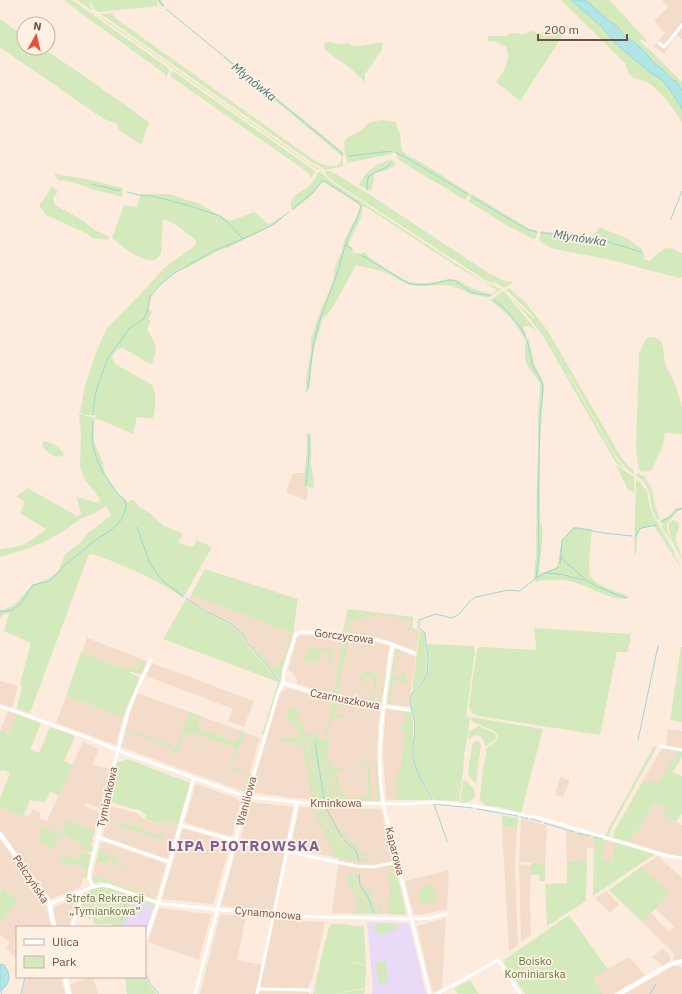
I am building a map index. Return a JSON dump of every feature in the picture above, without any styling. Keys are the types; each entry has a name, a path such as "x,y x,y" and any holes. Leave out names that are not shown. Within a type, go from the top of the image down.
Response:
{"main road":[{"name":"Pełczyńska","path":"0,834 40,890 48,904 54,926"},
{"path":"65,978 69,994"}],"street":[{"path":"659,43 664,47 682,25"},
{"name":"Gorczycowa","path":"296,634 300,632 374,639 414,653"},
{"name":"Waniliowa","path":"195,994 247,796 278,693 283,683 284,671 296,634"},
{"name":"Kaparowa","path":"393,645 381,726 381,787 430,994"},
{"name":"Tymiankowa","path":"93,887 89,873 106,805 105,799 117,750 129,709 151,660"},
{"name":"Czarnuszkowa","path":"283,683 332,698 409,710"},
{"name":"Kminkowa","path":"0,706 240,795 314,804 408,804 437,802 484,807 540,818 667,856 682,858"},
{"path":"660,746 682,750"},
{"path":"146,938 158,903 194,778"},
{"path":"257,994 297,803"},
{"path":"181,825 236,841 360,867 373,867 398,862"},
{"path":"98,837 170,862"},
{"name":"Cynamonowa","path":"93,887 101,885 107,886 158,903 297,916 412,919 430,918 447,914"},
{"path":"48,904 93,887"},
{"path":"72,926 80,898 79,892"},
{"path":"437,994 498,960 520,994"},
{"path":"619,994 668,965 682,961"},
{"path":"258,989 310,990"}],"shaded area":[{"path":"662,0 682,0 682,39 677,35 664,54 653,46 665,33 654,21 668,7"},
{"path":"293,473 308,473 307,501 286,492"},
{"path":"191,595 293,634 282,667 272,670 251,647 238,627 226,619 210,613 194,603 189,599"},
{"path":"348,609 413,617 412,628 419,630 416,651 370,636 343,632"},
{"path":"301,635 354,639 389,646 381,703 342,697 297,684 295,675 288,669 297,638"},
{"path":"87,638 147,661 141,675 82,653"},
{"path":"395,649 416,657 409,697 409,707 387,703"},
{"path":"152,663 254,701 244,727 228,721 233,709 146,676"},
{"path":"0,681 18,686 12,708 0,704"},
{"path":"287,688 329,700 378,709 380,711 377,760 379,801 325,801 315,743 319,773 312,799 256,793 252,788 280,693"},
{"path":"138,693 260,738 245,788 237,789 121,747 131,710"},
{"path":"66,696 123,717 116,745 56,723"},
{"path":"386,709 409,712 398,800 388,800 386,798 383,755"},
{"path":"8,711 17,714 9,734 0,731"},
{"path":"668,729 682,731 682,749 666,746"},
{"path":"83,742 99,749 93,764 110,769 100,808 86,803 84,806 99,812 81,887 50,899 0,831 0,806 23,817 30,815 33,809 41,813 39,818 47,821"},
{"path":"662,748 678,751 658,783 649,785 643,781"},
{"path":"560,777 570,780 563,797 555,795"},
{"path":"198,784 238,799 240,804 232,835 229,836 186,823 185,821 195,786"},
{"path":"249,803 292,807 293,809 285,847 242,838 241,836"},
{"path":"654,803 666,809 663,814 682,825 682,857 630,842"},
{"path":"110,806 137,813 147,821 162,825 163,821 178,826 168,858 166,859 104,837 103,834"},
{"path":"301,807 379,809 382,811 394,867 390,914 332,913 339,858 293,849 291,846 299,809"},
{"path":"521,819 547,825 545,863 519,862"},
{"path":"502,827 517,828 515,868 518,945 509,951"},
{"path":"185,829 228,842 230,844 214,902 212,904 162,899 182,830"},
{"path":"566,830 594,838 594,849 587,848 587,861 567,862"},
{"path":"0,839 46,903 51,926 16,926 16,959 6,947 10,943 0,935 0,922 18,901 5,887 0,892"},
{"path":"604,840 614,842 613,862 603,860"},
{"path":"103,842 166,865 157,896 154,897 95,876 93,873 101,843"},
{"path":"240,844 282,853 284,855 273,909 269,911 221,905 237,846"},
{"path":"658,856 682,878 682,959 674,961 674,954 642,922 651,913 669,932 675,927 655,909 669,893 641,867"},
{"path":"519,864 531,865 531,935 521,942"},
{"path":"449,870 447,909 426,914 416,915 413,913 405,881"},
{"path":"606,891 619,904 610,913 595,898"},
{"path":"130,898 152,906 153,909 146,931 146,926 122,926"},
{"path":"74,900 76,905 69,926 57,926 53,909 55,906"},
{"path":"159,908 211,915 199,960 148,942"},
{"path":"222,914 246,917 237,960 262,965 272,919 325,922 313,977 309,985 309,994 200,994 220,916"},
{"path":"446,918 442,987 435,992 432,991 417,926"},
{"path":"367,922 407,923 410,926 426,994 372,994 373,986"},
{"path":"662,948 669,954 670,957 670,962 663,966 653,957"},
{"path":"629,957 645,975 613,994 603,994 593,977"},
{"path":"673,966 682,968 682,994 625,994"},
{"path":"26,978 61,978 65,994 22,994"},
{"path":"93,978 98,994 72,994 70,984"}],"green space":[{"path":"64,0 72,0 167,67 169,70 166,79 165,74"},
{"path":"77,0 157,0 158,6 98,12 90,3 89,4 92,10"},
{"path":"157,0 160,0 165,6 162,7"},
{"path":"561,0 571,0 602,27 615,43 666,84 682,109 682,123 664,97 647,82 632,77 628,72 625,63"},
{"path":"585,0 609,0 644,38 645,37 646,43 642,39 640,41 682,82 682,90 675,80 674,81 653,62 634,42 623,35 617,26"},
{"path":"113,13 114,17 314,160 330,166 336,166 340,163 342,157 336,151 224,58 225,56 342,151 343,166 326,170 311,162 101,14"},
{"path":"99,15 309,163 321,170 313,167"},
{"path":"0,19 16,30 16,56 54,56 149,122 141,145 119,130 117,124 102,118 0,47"},
{"path":"569,26 520,101 496,82 506,66 508,57 506,47 497,42 488,41 489,36 506,36 510,33 524,34 533,31 537,34 554,27"},
{"path":"325,42 338,44 349,43 351,46 381,42 383,44 382,50 365,74 365,82 348,66 331,55 324,48"},
{"path":"172,71 315,171 315,173 310,179 310,174 170,76"},
{"path":"381,120 396,122 400,134 402,151 469,193 465,200 400,161 395,152 391,153 392,154 347,163 344,142 348,137 362,130 368,123"},
{"path":"391,160 395,162 394,167 382,172 374,172 374,180 371,191 359,185 364,176 372,168"},
{"path":"331,171 372,196 490,274 505,281 514,282 504,288 493,281 492,282 496,285 485,280 334,182 324,172"},
{"path":"54,172 61,175 86,179 123,188 122,197 64,180 60,181"},
{"path":"318,172 321,172 333,183 484,282 502,289 488,298 470,294 451,286 409,285 382,271 356,265 337,300 328,314 323,318 315,344 310,385 306,394 306,380 311,339 318,317 333,281 335,266 341,253 344,241 360,209 358,204 324,182 308,198 293,210 291,209 293,197 309,186","holes":["362,207 366,207 453,264 497,290 493,294 476,290 453,279 426,283 411,282 386,269 364,252 362,254 352,252 352,247 350,247 349,243 362,215"]},
{"path":"52,187 58,191 53,199 55,205 77,217 93,229 109,237 108,240 93,238 88,234 46,215 39,206"},
{"path":"141,194 173,195 198,203 230,221 254,212 269,224 280,217 282,219 272,226 228,248 222,249 185,269 181,268 156,288 151,295 148,309 152,312 148,320 151,321 147,329 156,348 152,364 123,348 116,350 112,358 117,365 151,384 155,391 153,419 137,417 133,434 95,419 95,446 102,460 108,479 120,496 128,502 133,499 139,507 151,514 164,526 183,534 178,543 193,547 197,540 212,547 183,598 168,588 129,568 105,558 89,554 30,713 17,709 22,686 20,683 31,643 4,631 9,613 4,614 0,618 0,610 12,606 31,586 54,575 59,570 65,554 80,543 88,533 111,515 106,506 95,513 80,519 48,540 27,549 0,557 0,549 20,546 32,540 46,529 20,513 25,502 17,497 28,488 77,516 81,514 77,497 98,503 100,500 86,482 80,468 81,434 79,414 95,418 95,415 85,415 80,413 85,385 97,350 107,328 160,272 196,245 196,240 176,225 163,219 161,254 154,260 144,259 138,256 112,238 124,205 137,207"},
{"path":"472,194 528,228 538,231 536,238 533,239 508,226 469,202"},
{"path":"600,227 622,236 640,247 644,253 644,259 650,261 659,252 667,248 672,248 682,253 682,277 679,278 607,259 554,249 541,243 539,239 541,231 591,237"},
{"path":"509,288 525,302 548,331 621,457 634,471 634,475 615,455 568,374 617,460 627,471 617,464 544,338 510,296 532,317 534,317 506,290"},
{"path":"504,291 536,330 528,326 523,327 526,333 525,340 510,318 501,308 490,300"},
{"path":"654,337 662,342 667,371 669,371 677,389 682,409 682,434 665,433 662,448 651,471 641,472 638,467 636,446 639,354 646,338"},
{"path":"529,339 535,366 543,380 544,385 540,440 540,520 543,532 539,574 557,567 562,540 573,527 592,529 589,562 591,577 603,586 628,596 627,599 615,598 567,581 545,580 536,582 534,577 536,555 538,411 540,383 526,363 525,348 526,341"},
{"path":"307,434 310,434 311,438 311,463 314,479 313,488 303,486 307,450"},
{"path":"45,441 56,446 64,455 60,457 49,453 42,445"},
{"path":"616,465 634,477 634,492 628,490"},
{"path":"637,473 644,476 652,489 656,509 661,520 670,515 677,508 682,507 682,510 677,512 667,524 671,541 661,526 664,524 661,523 660,519 657,520 652,510 647,486 637,476"},
{"path":"636,479 647,491 650,508 653,515 673,549 682,570 654,526 641,529 639,532 637,537 637,550 634,556"},
{"path":"673,520 679,524 676,540 682,559 672,541 669,532 669,523"},
{"path":"205,569 298,599 293,634 191,595"},
{"path":"186,599 205,612 224,620 236,628 247,645 280,682 264,734 260,733 263,731 278,682 163,639"},
{"path":"348,609 413,617 412,628 419,630 416,651 413,649 416,647 414,646 416,646 417,638 415,637 415,634 417,635 418,630 414,630 413,632 413,630 410,629 409,631 405,629 408,629 410,622 389,615 388,617 377,614 373,616 373,619 371,619 371,615 365,614 363,621 360,620 360,615 356,614 359,615 359,620 351,620 351,623 348,623 347,630 368,634 369,632 371,633 370,635 343,632"},
{"path":"534,628 630,634 631,643 629,643 628,651 617,652 600,735 478,716 472,713 469,706 477,649 481,647 535,650"},
{"path":"420,630 425,634 427,671 424,680 412,691"},
{"path":"289,635 292,636 292,638 282,670 281,680 259,656 250,645 256,647 255,651 262,654 261,657 267,659 270,666 273,668 281,665 290,637"},
{"path":"342,638 351,638 347,646 338,692 339,696 330,694 333,694 335,677 337,677 338,673 335,672 337,671 344,639"},
{"path":"427,644 474,646 475,652 466,716 470,718 464,752 465,755 459,801 434,800 416,767 414,751 415,725 410,699 413,692 423,683 428,674 429,664"},
{"path":"308,647 332,649 332,654 334,649 331,666 328,664 330,653 321,651 318,663 304,661"},
{"path":"682,647 682,722 670,720"},
{"path":"395,649 400,650 399,654 397,654 394,675 401,676 402,673 406,673 405,684 401,684 400,680 394,679 390,701 392,704 387,703"},
{"path":"81,652 127,670 128,667 136,670 139,664 135,662 135,660 146,664 141,674 130,671 130,673 137,676 139,679 123,717 66,696"},
{"path":"370,670 374,671 373,674 378,674 374,700 379,701 381,700 385,673 383,672 386,672 381,703 369,701 370,698 372,698 373,677 365,676 364,683 359,682 362,673"},
{"path":"333,701 346,704 345,707 334,705 337,706 336,714 355,717 333,718 330,721 327,755 328,759 323,766 332,779 335,797 333,797 333,799 335,800 314,801 310,798 313,794 316,774 309,752 306,733 315,733 319,739 325,740"},
{"path":"294,705 301,723 296,725 292,724 292,721 286,719 288,709"},
{"path":"404,711 411,712 413,722 413,759 419,777 432,800 398,800 398,787 395,786 396,776 401,768 405,732 398,723 404,724 406,716 403,715"},
{"path":"189,712 199,715 200,719 197,727 200,729 236,742 240,730 245,732 231,766 251,774 246,792 237,789 245,788 248,775 238,771 236,776 237,772 234,771 233,768 232,770 229,769 236,748 194,733 193,736 190,735 190,732 189,735 181,732"},
{"path":"17,714 41,723 30,750 39,753 50,727 75,737 64,761 73,765 59,795 50,792 45,803 37,800 36,802 30,800 23,817 0,806 0,799 10,773 4,770 0,771 0,731 9,734"},
{"path":"471,717 543,729 521,813 499,807 485,806 485,804 481,802 480,797 486,748 495,743 498,736 494,731 473,722"},
{"path":"300,724 302,725 305,734 305,742 299,743 298,745 279,740 283,739 284,736 282,734 287,734 286,736 297,739 300,738 299,731 296,732 297,727 295,726"},
{"path":"479,726 494,733 496,736 495,740 485,747 483,739 480,736 473,736 468,740 469,731"},
{"path":"126,729 176,747 181,733 184,734 177,754 173,753 173,749 141,736 140,738 138,736 136,737 133,733 125,731"},
{"path":"475,741 479,742 481,745 476,784 470,778 468,773 472,745"},
{"path":"303,743 307,746 315,776 314,788 311,793 306,762 303,762 302,758 304,757 303,746 299,746"},
{"path":"654,746 656,748 614,823 609,837 605,835"},
{"path":"678,751 682,751 682,757 673,772 682,776 682,813 676,822 662,814 666,809 654,803 630,842 613,838 614,831 643,781 649,784 652,780 658,783"},
{"path":"128,759 190,783 178,825 163,821 162,825 147,820 145,818 146,815 138,809 133,809 110,802 108,797 116,763"},
{"path":"330,760 334,767 342,768 346,773 345,774 343,770 337,771 336,773 341,792 344,797 353,798 353,801 337,800 334,779 325,766"},
{"path":"364,762 370,764 371,766 369,767 372,800 378,799 376,766 374,765 377,764 379,801 359,801 358,799 355,801 356,797 367,797 367,766 358,766 360,763 360,765 364,765"},
{"path":"465,780 472,786 475,793 473,799 469,802 460,803 463,781"},
{"path":"314,810 321,811 330,831 350,860 333,857 334,854 335,856 336,855 333,849 330,848 331,845 327,841 328,838 323,833 324,829 319,827 319,817 315,816 316,812"},
{"path":"323,811 326,811 341,838 355,852 358,862 351,861 348,853 330,827"},
{"path":"502,815 518,818 517,828 502,827"},
{"path":"67,820 95,830 91,846 93,846 92,852 82,848 83,844 67,837 68,835 64,833 61,839 59,838 53,849 38,841 44,827 60,834"},
{"path":"106,822 115,824 115,822 132,826 133,823 143,830 162,836 164,827 163,838 172,843"},
{"path":"342,832 358,848 361,854 371,852 361,857 362,859 370,860 370,862 358,862 360,861 357,851 342,836"},
{"path":"594,838 604,840 603,860 613,862 614,842 655,854 593,896"},
{"path":"99,848 102,849 101,852 103,853 116,857 118,855 116,863 125,866 128,860 125,869 113,864 114,861 108,859 106,864 96,861"},
{"path":"80,852 91,855 87,877 84,879 84,867 73,864 71,866 57,862 65,855 76,860"},
{"path":"587,861 586,901 547,926 545,884 567,883 567,862"},
{"path":"531,863 545,863 545,881 540,881 539,875 531,875"},
{"path":"395,865 406,912 405,915 385,914 387,914 388,910 386,909 388,909 391,880 386,879 391,875 392,871 392,868 389,868 389,866"},
{"path":"641,867 669,893 642,922 609,890"},
{"path":"361,872 358,874 359,885 367,897 373,913 365,913 365,903 355,874"},
{"path":"93,873 95,876 157,899 107,883 94,883 92,880"},
{"path":"352,873 364,902 365,909 362,914 351,913 351,911 359,911 355,892 353,893 346,876 346,874"},
{"path":"434,881 433,887 438,901 421,905 417,892 420,892 419,889 422,889 422,886 431,884"},
{"path":"4,887 18,901 0,922 0,892"},
{"name":"Strefa Rekreacji „Tymiankowa”","path":"100,887 111,888 154,903 155,908 153,909 152,906 130,899 127,919 126,922 123,921 122,926 112,926 112,924 95,924 93,923 93,918 95,917 100,919 99,917 94,915 90,919 85,915 86,913 80,911 84,893 90,891 89,890"},
{"path":"363,887 368,888 377,911 380,909 378,899 381,904 381,914 374,914 375,913"},
{"name":"Boisko Kominiarska","path":"569,915 608,969 593,978 603,994 525,994 504,963 505,959"},
{"path":"377,923 398,924 397,930 395,929 390,933 387,931 381,935 373,929 373,926 377,926"},
{"path":"331,924 364,926 366,965 354,962 345,962 366,966 365,989 335,993 365,990 364,994 313,994 314,991 316,991 314,990 318,971 321,969 319,968 324,945 328,934 327,932"},
{"path":"386,961 388,983 378,984 376,962"},
{"path":"146,977 157,994 127,994 125,978"},
{"path":"470,980 479,994 458,994 454,988"}],"water":[{"path":"571,0 585,0 588,2 609,21 617,26 623,35 634,42 653,62 674,81 675,80 682,90 682,109 662,80 648,71 615,43 602,27"},
{"path":"0,964 4,965 9,975 7,985 1,991 0,989"}],"waterway":[{"name":"Młynówka","path":"159,0 163,6"},
{"name":"Młynówka","path":"166,9 343,154"},
{"name":"Młynówka","path":"349,156 392,151"},
{"name":"Młynówka","path":"395,152 469,195"},
{"path":"367,190 368,177 387,167 391,162"},
{"path":"293,209 313,192 323,180 359,203 361,206 347,240 337,274 319,322 313,347 308,389"},
{"path":"92,184 120,191"},
{"path":"671,219 682,191"},
{"path":"127,192 143,196 152,196 187,205 220,216 242,238"},
{"name":"Młynówka","path":"472,197 528,230 537,232"},
{"path":"93,415 97,388 108,358 129,329 144,318 148,310 150,297 158,287 173,274 213,251 271,226 289,212"},
{"name":"Młynówka","path":"541,233 596,238 641,252"},
{"path":"346,245 353,250"},
{"path":"361,255 408,283 424,285 452,280 468,291 490,296"},
{"path":"494,300 505,309 520,327 526,338 532,364 542,383 543,389 540,419 538,502 539,553 536,578"},
{"path":"0,612 12,610 20,604 33,585 49,581 64,566 98,538 109,532 121,520 124,514 126,507 125,500 117,493 102,471 96,457 92,443 93,421"},
{"path":"306,485 309,456 309,434"},
{"path":"661,522 671,516 676,510 682,509"},
{"path":"636,537 637,532 641,528 656,525"},
{"path":"137,527 149,561 157,574 163,581 184,597"},
{"path":"560,564 562,541 574,528 632,536"},
{"path":"561,558 586,580 596,586 626,598"},
{"path":"459,614 471,600 476,597 508,590 519,591 541,575 559,567"},
{"path":"544,573 560,574 584,580"},
{"path":"186,598 205,611 227,621 237,628 248,644 280,681"},
{"path":"432,799 417,771 413,753 415,723 410,698 413,692 425,679 428,669 425,633 419,628 419,620 436,614 451,618 458,615"},
{"path":"638,740 658,646"},
{"path":"315,743 324,799"},
{"path":"447,841 434,804 473,808"},
{"path":"326,808 342,837"},
{"path":"477,809 518,816"},
{"path":"521,817 528,819"},
{"path":"531,819 541,822"},
{"path":"544,823 574,832"},
{"path":"577,833 591,836"},
{"path":"593,837 603,839"},
{"path":"344,840 356,851 359,861"},
{"path":"359,874 360,885 367,895 374,913"},
{"path":"122,920 127,898"},
{"path":"146,974 150,983 159,994"},
{"path":"21,994 25,978"},
{"path":"650,994 656,984"}],"district":[{"name":"LIPA PIOTROWSKA","path":"244,846"}]}
